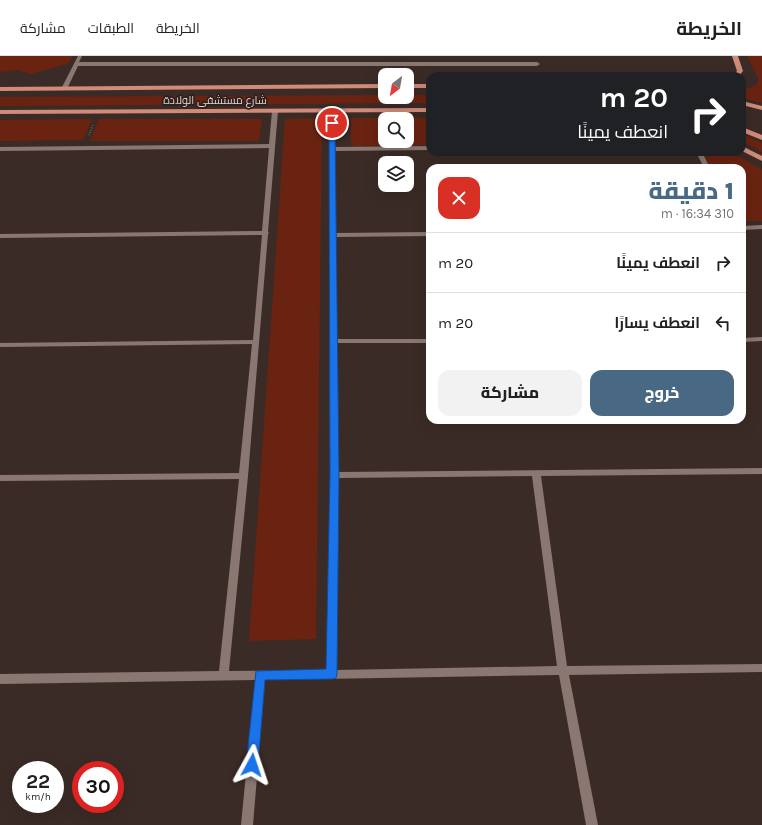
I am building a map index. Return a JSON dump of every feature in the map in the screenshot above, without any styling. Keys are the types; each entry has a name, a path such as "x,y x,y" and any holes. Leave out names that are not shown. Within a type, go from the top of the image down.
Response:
{"main road":[{"path":"735,56 740,68 739,72"},
{"name":"شارع مستشفى الولادة","path":"0,89 378,86"},
{"path":"414,86 426,86"},
{"path":"746,105 762,108"},
{"name":"شارع مستشفى الولادة","path":"0,112 426,110"},
{"path":"746,131 762,138"},
{"path":"746,150 762,159"}],"street":[{"path":"64,89 80,56"},
{"path":"76,64 537,64"},
{"path":"224,675 266,233 275,111"},
{"path":"332,111 334,475 332,674"},
{"path":"0,149 272,146"},
{"path":"332,149 426,148"},
{"path":"746,228 762,227"},
{"path":"0,236 266,233"},
{"path":"332,236 426,234"},
{"path":"746,340 762,340"},
{"path":"333,341 426,341"},
{"path":"0,345 256,342"},
{"path":"334,475 762,471"},
{"path":"536,473 564,671 592,825"},
{"path":"0,478 244,476"},
{"path":"0,678 762,668"},
{"path":"247,825 260,675"}],"path":[{"path":"84,148 99,111"}],"shaded area":[{"path":"0,56 73,56 67,64 31,74 17,70 0,72"},
{"path":"747,56 762,56 762,103 746,99 746,89 755,86 759,79"},
{"path":"378,95 378,103 0,106 0,97"},
{"path":"414,95 426,95 426,103 414,103"},
{"path":"322,118 316,639 249,641 285,119"},
{"path":"351,118 378,118 378,146 351,146"},
{"path":"414,118 426,118 426,145 414,145"},
{"path":"92,119 83,140 0,141 0,120"},
{"path":"99,119 262,119 259,141 90,141"},
{"path":"746,136 762,143 762,152 746,143"},
{"path":"704,156 739,156 762,170 762,221 746,221 746,164 709,164"}],"route":[{"path":"252,765 260,675 332,674 334,475 332,123"}]}
